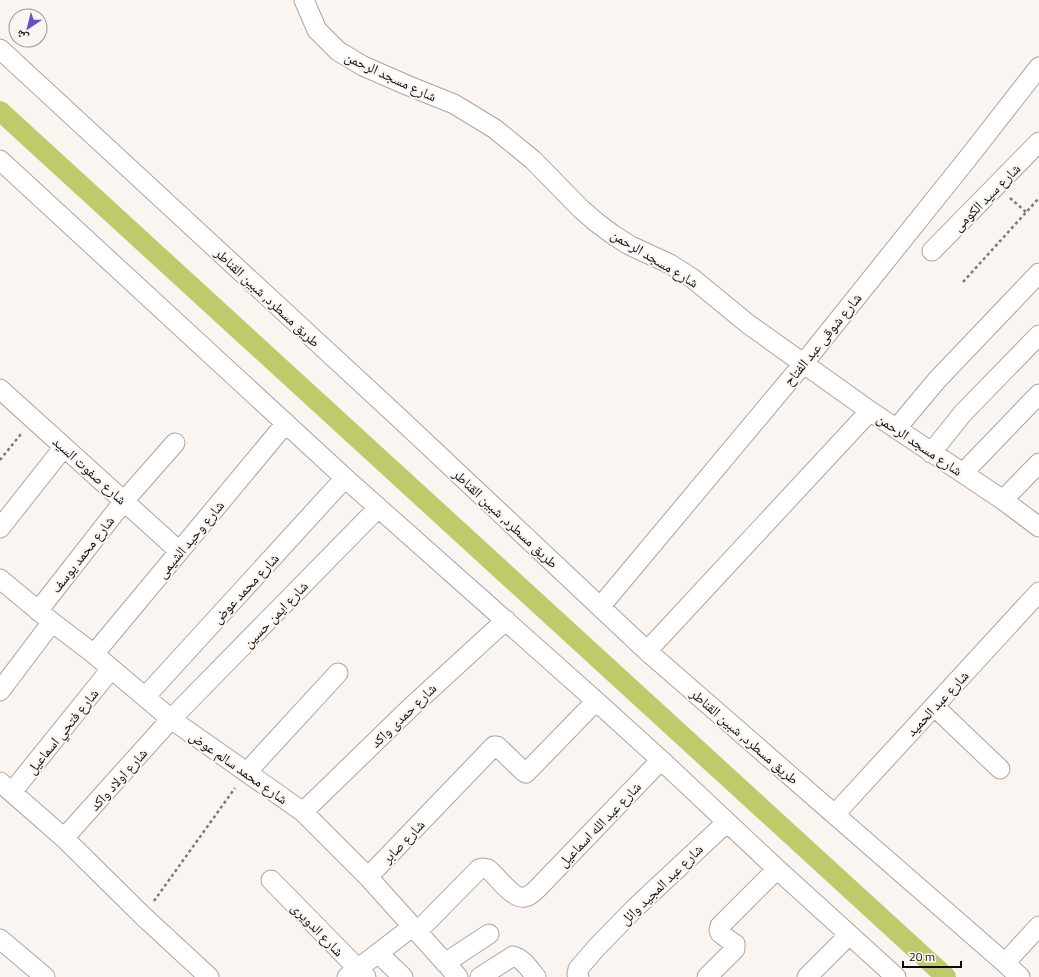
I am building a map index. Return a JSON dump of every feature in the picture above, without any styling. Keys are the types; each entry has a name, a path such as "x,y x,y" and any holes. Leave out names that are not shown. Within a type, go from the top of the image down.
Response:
{"street":[{"name":"شارع مسجد الرحمن","path":"304,0 317,30 338,51 363,66 454,104 495,129 533,160 601,226 629,245 670,264 692,278 748,324 803,364 896,429 1003,500 1039,527"},
{"name":"طريق مسطرد, شبين القناطر","path":"0,49 390,409 648,651 1020,977"},
{"name":"شارع شوقى عبد الفتاح","path":"600,606 803,364 1039,67"},
{"name":"شارع سيد الكومى","path":"932,251 1039,142"},
{"path":"0,160 345,478 596,701 896,977"},
{"path":"896,429 937,380 1039,273"},
{"path":"931,452 963,413 1039,335"},
{"name":"شارع صفوت السيد","path":"1,393 33,419 180,551"},
{"path":"963,473 1039,394"},
{"path":"648,651 870,411"},
{"name":"شارع وحيد الشيمى","path":"94,654 286,423"},
{"name":"شارع محمد يوسف","path":"0,691 45,617 124,501 175,443"},
{"path":"0,528 64,447"},
{"path":"1003,500 1039,463"},
{"name":"شارع محمد عوض","path":"144,697 345,478"},
{"name":"شارع ايمن حسين","path":"171,719 378,508"},
{"name":"شارع محمد سالم عوض","path":"0,578 45,617 94,654 171,719 303,812 368,878 458,977"},
{"name":"شارع عبد الحميد","path":"835,814 1039,592"},
{"name":"شارع حمدى واكد","path":"303,812 410,708 506,620"},
{"name":"شارع فتحي اسماعيل","path":"6,787 111,669"},
{"path":"247,772 338,673"},
{"name":"شارع صابر","path":"368,878 495,745 524,772 526,772 596,701"},
{"path":"934,706 1000,769"},
{"name":"شارع اولاد واكد","path":"64,838 171,719"},
{"name":"شارع عبد الله اسماعيل","path":"414,930 479,869 488,869 517,896 523,898 530,896 661,760"},
{"path":"6,787 64,838 143,916 209,977"},
{"name":"شارع عبد المجيد وائل","path":"579,977 577,974 578,969 597,947 635,908 726,822"},
{"path":"707,977 735,949 735,944 720,933 720,926 777,869"},
{"name":"شارع الدويرى","path":"271,880 357,974"},
{"path":"1005,963 1039,926"},
{"path":"357,974 378,953 414,930"},
{"path":"445,963 489,934"},
{"path":"807,977 849,935"},
{"path":"0,939 45,977"},
{"path":"378,953 402,977"},
{"path":"480,977 513,956 521,960 536,977"}],"path":[{"path":"963,282 1039,198"},
{"path":"0,460 33,419"},
{"path":"143,916 247,772"}],"waterway":[{"path":"0,111 946,977"}]}
